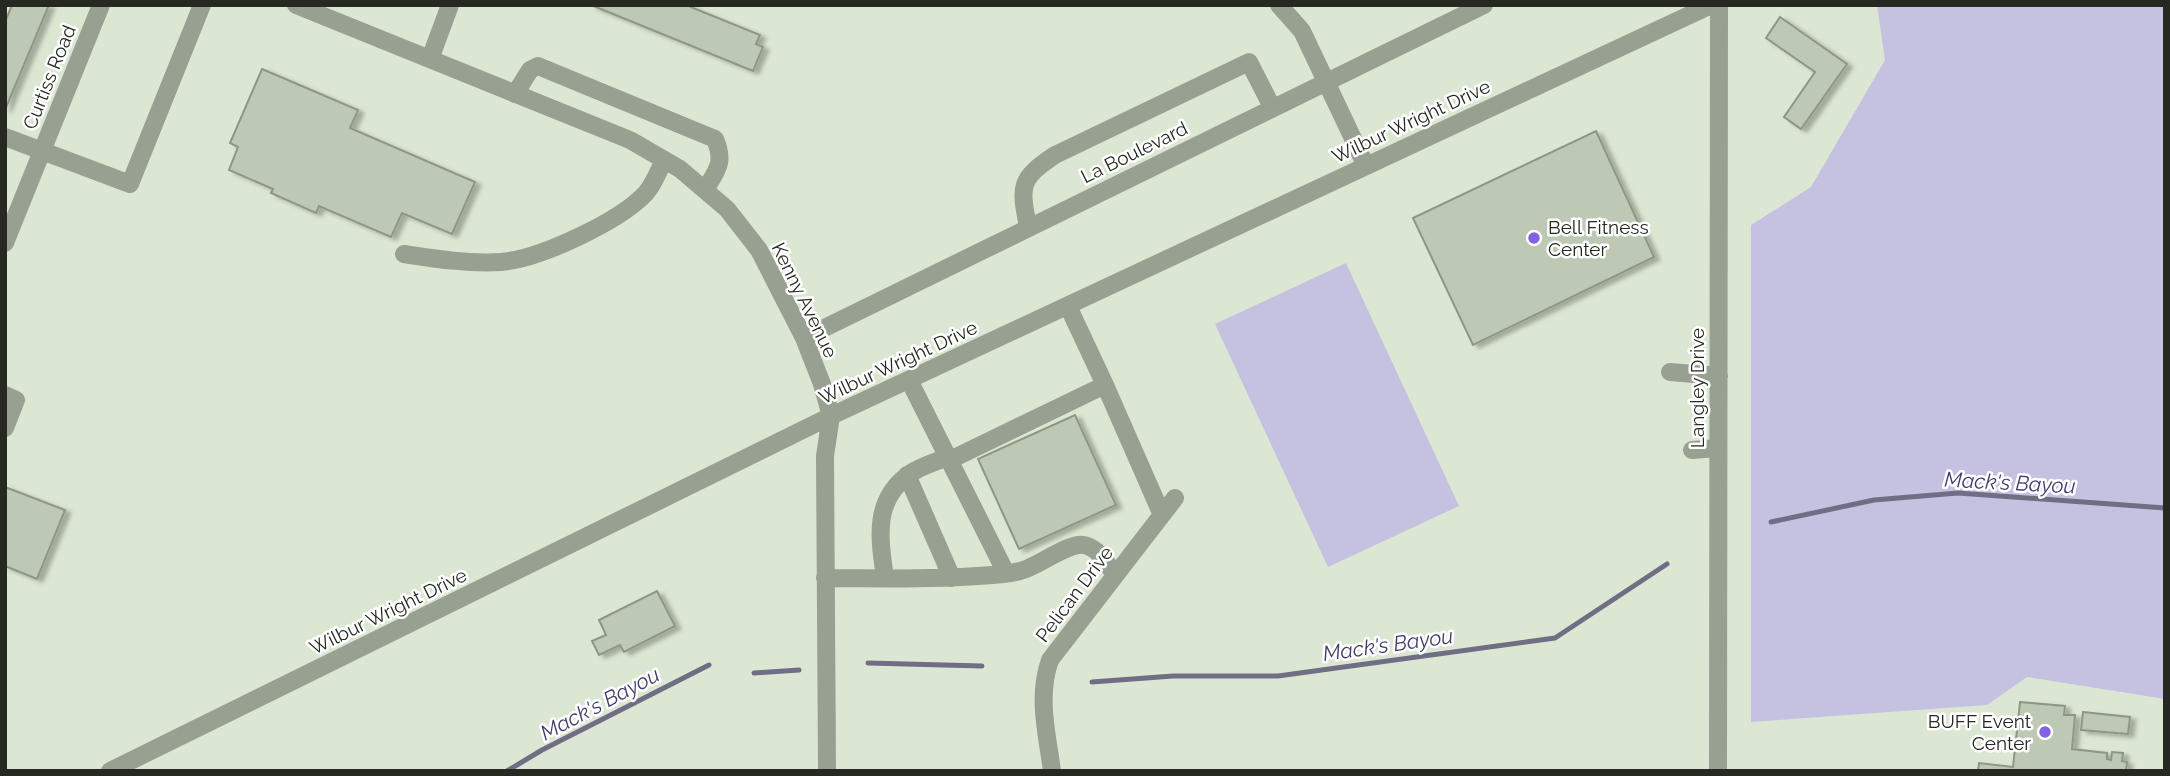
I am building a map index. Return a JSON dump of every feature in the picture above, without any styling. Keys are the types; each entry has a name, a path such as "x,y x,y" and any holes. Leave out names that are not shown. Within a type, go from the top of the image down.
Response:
{"street":[{"name":"Curtiss Road","path":"6,237 101,5"},
{"path":"5,137 130,184 202,5"},
{"name":"Kenny Avenue","path":"296,5 630,140 680,169 705,190 727,209 760,250 804,338 831,416 825,456 827,771"},
{"path":"430,59 450,5"},
{"path":"1279,5 1301,32 1327,80 1366,166"},
{"name":"La Boulevard","path":"804,338 1484,5"},
{"name":"Wilbur Wright Drive","path":"110,771 831,416 1711,5"},
{"name":"Langley Drive","path":"1718,771 1719,5"},
{"path":"1028,228 1024,207 1025,181 1035,169 1055,155 1249,62 1272,107"},
{"path":"515,94 530,70 538,66 715,139 720,150 720,164 705,190"},
{"path":"404,254 450,261 501,262 534,254 617,216 649,191 664,160"},
{"path":"1068,306 1162,515"},
{"path":"1671,372 1719,376"},
{"path":"909,380 1006,573"},
{"path":"885,578 878,532 892,492 907,475 1105,385"},
{"path":"5,395 16,400 5,429"},
{"path":"1692,450 1718,448"},
{"path":"907,475 952,578"},
{"name":"Pelican Drive","path":"1052,771 1043,704 1044,677 1056,651 1175,499"},
{"path":"825,578 952,578 1006,573 1021,571 1081,544 1091,547 1100,555 1115,575"}],"shaded area":[{"path":"1877,5 2165,5 2165,699 2027,677 1987,705 1751,722 1751,225 1811,187 1885,60"},
{"path":"1346,263 1459,506 1328,567 1215,324"}],"building":[{"path":"12,5 49,5 5,110 5,22"},
{"path":"591,5 686,5 760,35 756,44 763,47 753,71"},
{"path":"1780,17 1847,64 1801,129 1784,117 1815,72 1766,38"},
{"path":"262,69 358,110 350,128 475,182 452,234 402,213 391,237 319,206 316,213 271,193 273,189 229,170 238,147 230,143"},
{"name":"Bell Fitness Center","path":"1596,131 1654,257 1473,345 1413,218"},
{"path":"1075,415 1116,505 1019,549 978,459"},
{"path":"5,487 65,510 37,579 5,566"},
{"path":"657,591 675,626 624,652 620,645 599,655 592,641 606,635 599,620"},
{"name":"BUFF Event Center","path":"2020,702 2065,706 2064,715 2075,715 2072,749 2107,753 2107,759 2111,760 2112,752 2123,753 2122,761 2127,762 2126,771 1978,771 1979,763 2013,767"},
{"path":"2083,712 2130,717 2128,734 2081,730"}],"waterway":[{"name":"Mack's Bayou","path":"1771,522 1874,500 1958,493 2165,508"},
{"name":"Mack's Bayou","path":"1092,682 1173,676 1278,676 1555,638 1667,564"},
{"name":"Mack's Bayou","path":"868,663 982,666"},
{"name":"Mack's Bayou","path":"507,771 542,750 709,665"},
{"name":"Mack's Bayou","path":"754,673 799,670"}],"place":[{"name":"Bell Fitness Center","path":"1534,238"},
{"name":"BUFF Event Center","path":"2045,732"}]}
